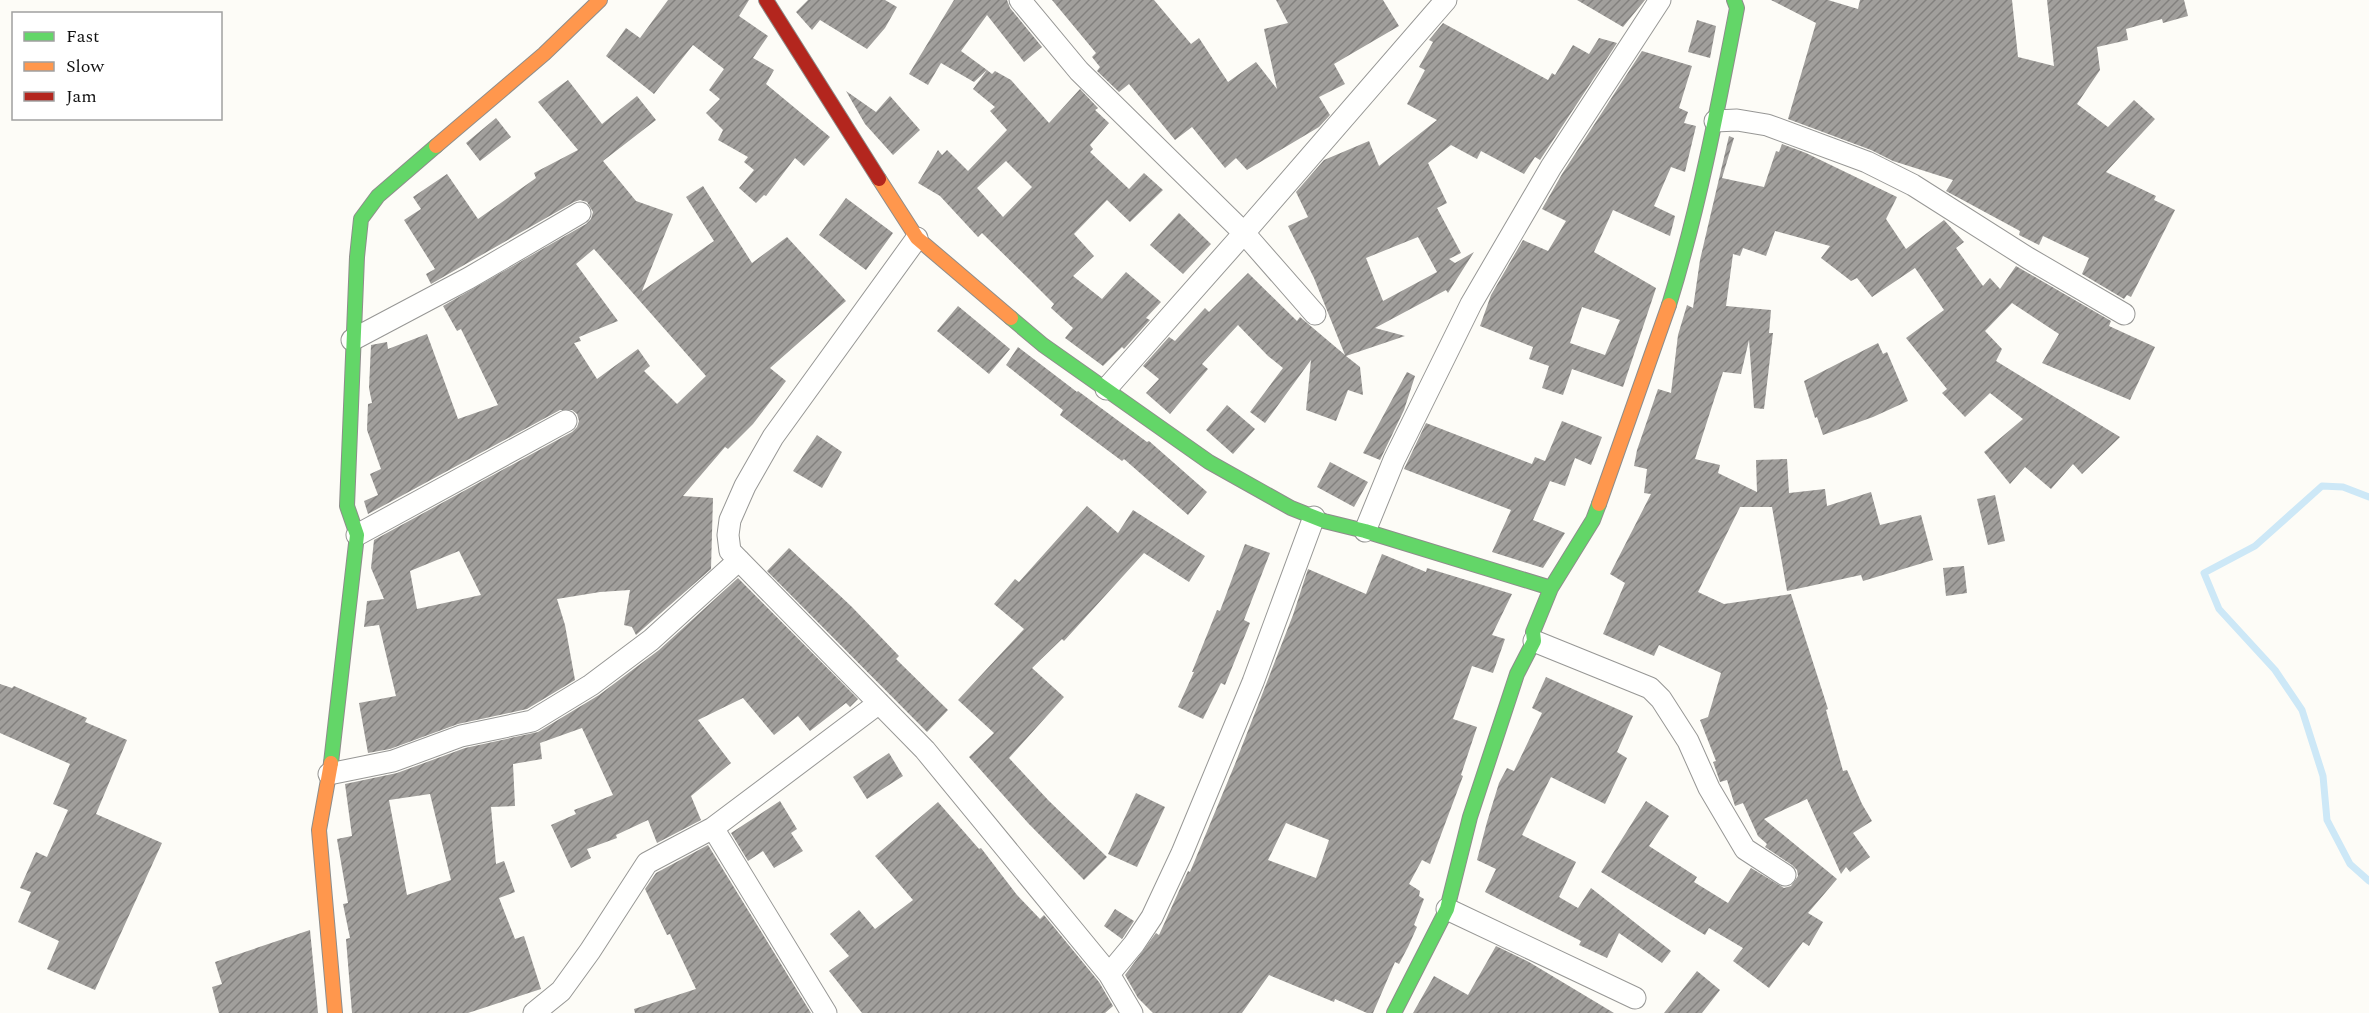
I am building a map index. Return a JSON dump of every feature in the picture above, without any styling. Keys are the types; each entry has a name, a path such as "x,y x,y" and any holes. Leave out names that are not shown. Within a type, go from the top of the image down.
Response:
{"street":[{"path":"335,1013 319,830 329,774 357,535 347,506 352,340 361,219 378,196 544,54 600,0"},
{"path":"766,0 917,238 1043,345 1209,462 1291,508 1314,517 1551,588"},
{"path":"1020,0 1079,71 1244,233 1316,314"},
{"path":"1106,389 1446,0"},
{"path":"1365,531 1394,460 1471,304 1551,167 1660,0"},
{"path":"1394,1013 1447,909 1470,817 1517,674 1534,641 1533,632 1551,588 1593,520 1660,334 1680,269 1715,121 1737,8 1734,0"},
{"path":"1715,121 1737,120 1767,125 1867,162 1913,185 2028,258 2124,314"},
{"path":"352,340 469,278 580,213"},
{"path":"917,238 772,437 745,486 730,520 728,535 730,551 925,750 1109,974 1132,1013"},
{"path":"357,535 566,421"},
{"path":"1109,974 1134,944 1152,916 1182,853 1253,682 1314,517"},
{"path":"329,774 393,761 461,736 532,721 591,684 651,640 739,560"},
{"path":"1534,641 1650,688 1656,693 1688,741 1709,788 1745,849 1785,875"},
{"path":"534,1013 561,991 590,951 646,863 713,828 879,703"},
{"path":"713,828 826,1013"},
{"path":"1447,909 1635,998"}],"building":[{"path":"668,0 749,0 739,16 768,36 753,58 774,70 766,84 830,137 804,166 795,158 766,196 764,195 756,203 739,188 754,170 744,162 748,157 718,140 723,130 706,113 720,99 709,90 724,69 693,45 654,94 606,56 626,28 640,38"},
{"path":"808,0 885,0 897,7 885,28 867,49 820,20 812,30 796,12"},
{"path":"954,0 1007,0 1010,8 1042,47 1024,62 987,15 961,51 987,70 974,82 941,63 928,85 909,74"},
{"path":"1052,0 1154,0 1191,44 1199,38 1228,82 1256,62 1277,89 1264,29 1288,23 1276,0 1383,0 1399,26 1334,64 1345,84 1319,97 1330,115 1319,127 1247,170 1236,158 1225,168 1192,127 1175,140 1129,84 1119,92 1097,71 1100,67 1092,57 1096,53"},
{"path":"1577,0 1645,0 1623,27"},
{"path":"1771,0 1828,0 1858,9 1860,0 2012,0 2018,57 2054,66 2047,0 2184,0 2188,16 2163,23 2162,19 2126,29 2128,40 2097,47 2100,70 2077,104 2108,127 2134,100 2155,119 2106,172 2156,196 2154,200 2175,210 2131,297 2127,295 2124,299 2082,274 2089,258 2043,236 2039,245 2019,235 2020,231 1946,191 1953,180 1893,161 1871,150 1788,119 1816,23"},
{"path":"1697,20 1716,26 1710,58 1688,52"},
{"path":"1443,23 1548,80 1552,73 1555,75 1573,45 1589,54 1599,38 1617,43 1540,160 1535,157 1524,174 1481,151 1477,159 1451,145 1428,163 1447,203 1437,208 1461,253 1449,259 1455,263 1474,252 1448,293 1446,290 1375,328 1405,336 1346,356 1360,367 1363,395 1348,390 1336,421 1306,410 1311,360 1265,423 1250,412 1283,368 1238,325 1202,364 1208,369 1170,414 1146,393 1159,379 1143,366 1169,337 1175,341 1205,308 1209,312 1248,273 1297,321 1300,317 1345,355 1314,278 1288,226 1308,217 1296,192 1324,160 1369,141 1379,166 1437,120 1407,104 1425,70 1419,67 1433,42 1429,40","holes":["1418,237 1437,272 1383,301 1366,258"]},
{"path":"1642,51 1692,66 1679,108 1688,112 1684,123 1696,126 1685,172 1671,167 1654,206 1675,216 1670,236 1613,210 1594,252 1656,288 1623,387 1572,369 1563,395 1542,388 1549,366 1529,359 1533,347 1480,326 1491,295 1523,240 1548,251 1566,221 1542,209 1562,174","holes":["1582,307 1620,320 1605,355 1570,343"]},
{"path":"987,70 992,74 995,71 1011,80 1049,123 1080,89 1098,108 1095,110 1109,123 1090,145 1093,149 1090,152 1129,189 1144,173 1163,190 1130,222 1107,200 1074,234 1094,256 1073,276 1102,299 1126,272 1161,302 1146,318 1150,320 1124,349 1122,347 1103,366 1065,338 1073,328 1051,308 1054,304 1029,279 982,233 978,237 940,196 918,183 938,150 942,155 947,150 968,171 1007,130 990,111 995,107 973,89","holes":["1006,161 1032,187 1003,217 977,188"]},
{"path":"568,80 602,124 637,96 656,120 603,161 636,201 673,214 642,291 714,241 686,197 703,186 752,263 787,237 846,301 770,368 786,381 753,424 728,449 725,447 683,496 713,498 711,569 636,635 632,627 624,625 630,590 557,599 565,625 575,680 527,709 458,724 390,749 368,753 359,703 396,696 379,625 364,627 367,601 384,599 371,568 374,540 572,432 579,421 577,414 572,410 560,410 368,514 364,501 378,495 370,474 381,469 367,430 368,404 372,403 369,388 371,345 387,342 388,349 427,334 458,419 498,405 461,329 457,331 443,306 591,219 593,212 587,202 580,200 574,202 431,284 426,274 435,269 404,220 421,209 413,197 447,174 478,219 536,178 534,173 578,150 538,102","holes":["594,249 706,376 677,404 644,371 650,366 638,349 597,379 574,343 581,341 579,337 618,321 576,264","459,551 481,595 417,609 410,571"]},
{"path":"846,91 876,112 890,96 920,130 893,155 865,124"},
{"path":"496,118 511,137 480,161 466,143"},
{"path":"1729,136 1734,138 1722,178 1764,187 1776,151 1779,152 1782,144 1806,153 1897,197 1886,219 1906,249 1944,220 1964,242 1956,248 1983,286 1990,278 2000,289 2016,266 2111,321 2109,326 2155,347 2130,400 2042,363 2059,334 2012,303 1985,331 2002,349 1996,361 2120,437 2082,474 2073,464 2051,489 2025,467 2010,484 1984,452 2023,419 1990,393 1965,417 1942,393 1947,389 1906,338 1944,310 1915,268 1872,297 1857,278 1851,281 1821,258 1830,246 1775,231 1766,256 1743,248 1740,256 1733,254 1726,306 1771,310 1769,333 1773,333 1764,409 1754,408 1749,340 1741,374 1723,372 1695,459 1720,465 1718,473 1757,492 1756,460 1787,459 1789,493 1825,489 1827,506 1871,492 1880,525 1921,515 1933,560 1863,581 1861,575 1787,591 1772,507 1740,507 1698,592 1724,604 1791,594 1828,709 1826,710 1843,771 1847,770 1872,821 1853,833 1870,857 1850,872 1846,867 1841,874 1807,799 1764,819 1837,879 1808,913 1823,922 1809,946 1803,942 1769,988 1733,961 1743,948 1709,928 1705,935 1601,872 1646,801 1669,816 1649,846 1697,877 1694,882 1728,903 1751,868 1784,888 1791,886 1798,876 1797,870 1792,865 1765,847 1767,844 1758,836 1743,803 1735,806 1727,780 1720,782 1713,762 1716,761 1700,720 1708,717 1721,673 1659,645 1654,656 1603,634 1625,583 1610,574 1651,494 1644,493 1647,469 1634,466 1637,450 1658,389 1671,393 1678,335 1687,305 1693,308 1700,260"},
{"path":"846,198 893,233 866,270 819,235"},
{"path":"1179,213 1211,244 1183,274 1150,245"},
{"path":"958,306 1010,349 989,374 937,331"},
{"path":"1878,343 1883,354 1887,352 1908,401 1873,417 1823,435 1817,417 1815,418 1804,381"},
{"path":"1018,347 1077,392 1147,442 1149,441 1207,492 1188,515 1124,459 1122,461 1060,415 1063,410 1006,365"},
{"path":"1407,372 1415,376 1404,410 1380,460 1363,453"},
{"path":"1227,405 1255,429 1233,454 1206,430"},
{"path":"1562,421 1602,437 1591,465 1575,458 1565,486 1550,481 1533,520 1565,533 1543,568 1492,552 1511,510 1404,469 1426,423 1532,464 1535,457 1545,461"},
{"path":"817,435 842,452 822,488 793,471"},
{"path":"1330,462 1368,482 1354,507 1317,487"},
{"path":"1995,495 2005,541 1988,545 1977,499"},
{"path":"1087,506 1118,533 1133,510 1205,556 1189,582 1144,553 1064,641 1062,639 1032,668 1064,697 1009,758 1049,801 1107,857 1084,880 1028,823 969,757 994,733 958,700 1024,629 994,604 1015,579 1019,582"},
{"path":"1245,544 1270,553 1244,620 1250,623 1225,685 1221,683 1203,719 1178,707 1217,610 1220,611"},
{"path":"789,548 852,607 899,656 896,659 948,710 927,732 767,571"},
{"path":"1382,554 1426,572 1427,568 1512,594 1492,635 1505,639 1493,673 1472,666 1453,719 1477,727 1461,775 1463,776 1430,864 1422,860 1409,884 1420,891 1419,896 1424,899 1414,925 1417,927 1408,947 1399,964 1395,962 1373,1013 1367,1013 1335,999 1334,1002 1269,975 1242,1013 1153,1013 1138,998 1125,975 1156,933 1159,935 1188,871 1190,872 1235,764 1293,615 1308,569 1366,594","holes":["1286,823 1329,840 1316,878 1268,860"]},
{"path":"1964,566 1967,593 1946,596 1943,568"},
{"path":"738,578 858,699 850,707 846,703 810,731 798,716 774,735 743,698 698,720 731,763 691,796 701,820 657,843 648,820 616,835 617,838 587,849 591,858 571,868 551,825 576,814 574,810 613,795 582,728 540,743 542,759 513,764 515,806 491,807 496,864 504,861 515,892 499,898 515,939 524,936 541,989 468,1013 352,1013 346,939 350,938 343,904 348,903 337,839 352,836 345,784 397,773 465,748 538,732 599,695 659,650","holes":["430,794 451,880 407,895 389,800"]},
{"path":"1546,677 1633,716 1617,752 1627,758 1605,804 1551,777 1522,835 1576,862 1559,897 1578,908 1591,888 1671,951 1662,963 1619,933 1607,958 1579,945 1581,941 1485,892 1496,869 1477,860 1487,822 1499,783 1507,768 1514,771 1542,713 1532,708"},
{"path":"0,684 12,688 14,686 87,718 85,722 127,740 96,814 162,843 95,990 47,969 59,941 18,922 31,892 20,888 36,852 47,857 68,810 53,804 70,764 0,733"},
{"path":"889,753 903,776 867,799 853,777"},
{"path":"1136,793 1165,807 1137,867 1108,854"},
{"path":"780,801 797,829 791,833 803,851 774,868 763,851 748,861 731,833"},
{"path":"938,802 979,849 981,848 1017,895 1040,919 1044,915 1099,982 1113,1006 1105,1013 862,1013 829,971 849,956 830,934 859,910 875,929 913,900 875,856"},
{"path":"708,845 811,1013 635,1013 634,1009 696,989 670,934 667,935 645,889 656,873"},
{"path":"1115,909 1134,921 1122,939 1104,926"},
{"path":"310,930 318,1013 219,1013 212,987 222,984 215,962"},
{"path":"1496,946 1529,962 1614,1013 1413,1013 1434,976 1468,995"},
{"path":"1697,971 1720,990 1702,1013 1664,1013"}],"waterway":[{"path":"2369,497 2343,487 2322,486 2255,546 2204,573 2219,609 2275,670 2302,710 2323,776 2327,820 2350,864 2369,881"}],"traffic: fast":[{"path":"1669,305 1690,232 1723,83 1737,8 1734,0"},
{"path":"331,763 357,535 347,506 357,257 361,219 378,196 436,146"},
{"path":"1011,318 1043,345 1209,462 1291,508 1324,521 1365,531 1551,588"},
{"path":"1394,1013 1447,909 1470,817 1517,674 1534,641 1533,632 1551,588 1593,520 1599,504"}],"traffic: slow":[{"path":"436,146 544,54 600,0"},
{"path":"879,179 917,238 1011,318"},
{"path":"1599,504 1669,305"},
{"path":"331,763 319,830 335,1013"}],"traffic: jam":[{"path":"766,0 879,179"}]}
